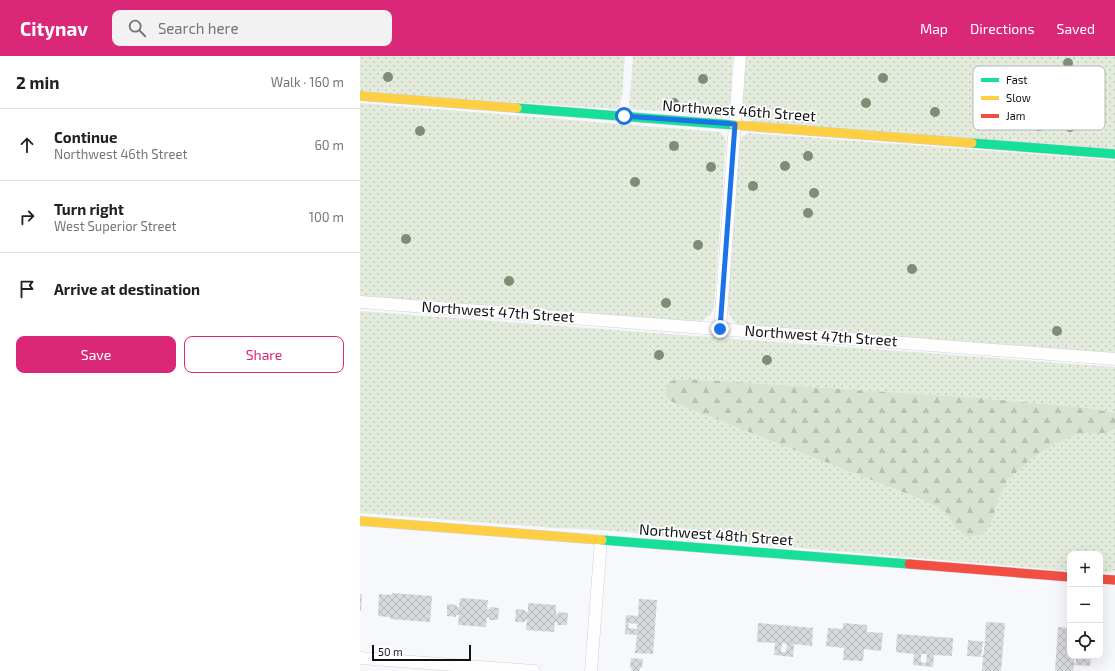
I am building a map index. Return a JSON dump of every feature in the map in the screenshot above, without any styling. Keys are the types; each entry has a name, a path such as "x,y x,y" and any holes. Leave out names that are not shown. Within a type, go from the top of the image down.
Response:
{"street":[{"path":"720,329 740,56"},
{"name":"Northwest 46th Street","path":"360,96 1115,154"},
{"name":"Northwest 47th Street","path":"360,302 1115,359"},
{"name":"Northwest 48th Street","path":"360,521 1067,577"},
{"path":"591,671 601,540"},
{"path":"1103,579 1115,580"},
{"path":"360,658 534,671"}],"green space":[{"path":"360,56 625,56 622,97 618,109 360,92"},
{"path":"633,56 733,56 730,103 727,112 721,116 629,109"},
{"path":"746,56 1115,56 1115,149 753,122 743,113 742,106"},
{"path":"360,103 720,132 725,137 726,143 714,308 711,314 701,322 360,298"},
{"path":"748,133 1115,160 1115,353 743,326 735,323 730,316 727,305 739,142 743,136"},
{"path":"360,311 1115,367 1115,413 1089,408 978,398 689,379 673,380 667,384 665,396 672,402 928,502 946,512 954,526 992,521 999,497 1007,481 1031,459 1053,445 1082,433 1107,433 1115,429 1115,570 1111,572 1103,573 1103,551 1067,551 1067,571 658,536 608,530 557,528 360,513"},
{"path":"689,379 978,398 1089,408 1115,413 1115,429 1107,433 1082,433 1053,445 1031,459 1007,481 999,497 992,521 983,534 967,537 954,526 946,512 928,502 672,402 665,396 667,384 673,380"}],"building":[{"path":"392,593 432,596 430,622 390,619 390,617 378,616 379,594 391,595"},
{"path":"360,594 362,594 361,611 360,611"},
{"path":"460,598 488,600 487,609 490,609 490,607 499,608 498,620 489,620 489,617 487,617 486,627 458,625 459,615 456,615 456,617 447,616 447,604 457,605 457,607 459,607"},
{"path":"639,599 657,600 653,654 635,653 637,635 625,634 626,615 638,616","holes":["629,623 637,624 637,629 628,628"]},
{"path":"528,603 556,605 556,614 558,614 558,612 568,613 567,625 557,625 555,622 554,632 526,630 527,620 525,620 525,622 515,622 516,609 525,610 525,612 528,612"},
{"path":"986,622 1005,623 1001,671 982,671 983,657 967,656 968,640 985,642","holes":["983,643 985,643 983,656 981,656"]},
{"path":"758,623 813,628 812,646 794,644 793,657 774,655 775,643 757,642","holes":["782,643 787,644 786,652 781,652"]},
{"path":"843,623 867,625 867,632 883,633 881,651 864,649 863,661 843,660 844,648 826,646 828,628 843,629"},
{"path":"1058,627 1067,628 1067,659 1074,659 1074,663 1076,663 1076,659 1091,659 1090,666 1074,665 1073,671 1055,671"},
{"path":"897,634 953,638 952,656 934,655 933,667 913,665 914,654 896,652","holes":["921,654 927,654 926,663 921,662"]},
{"path":"631,658 643,659 642,668 640,668 640,671 631,671"}],"traffic: fast":[{"path":"517,108 734,125"},
{"path":"972,143 1115,154"},
{"path":"602,540 909,564"}],"traffic: slow":[{"path":"360,96 517,108"},
{"path":"734,125 972,143"},
{"path":"360,521 602,540"}],"traffic: jam":[{"path":"909,564 1067,577"},
{"path":"1103,579 1115,580"}],"route":[{"path":"624,116 735,124 720,329"}]}
